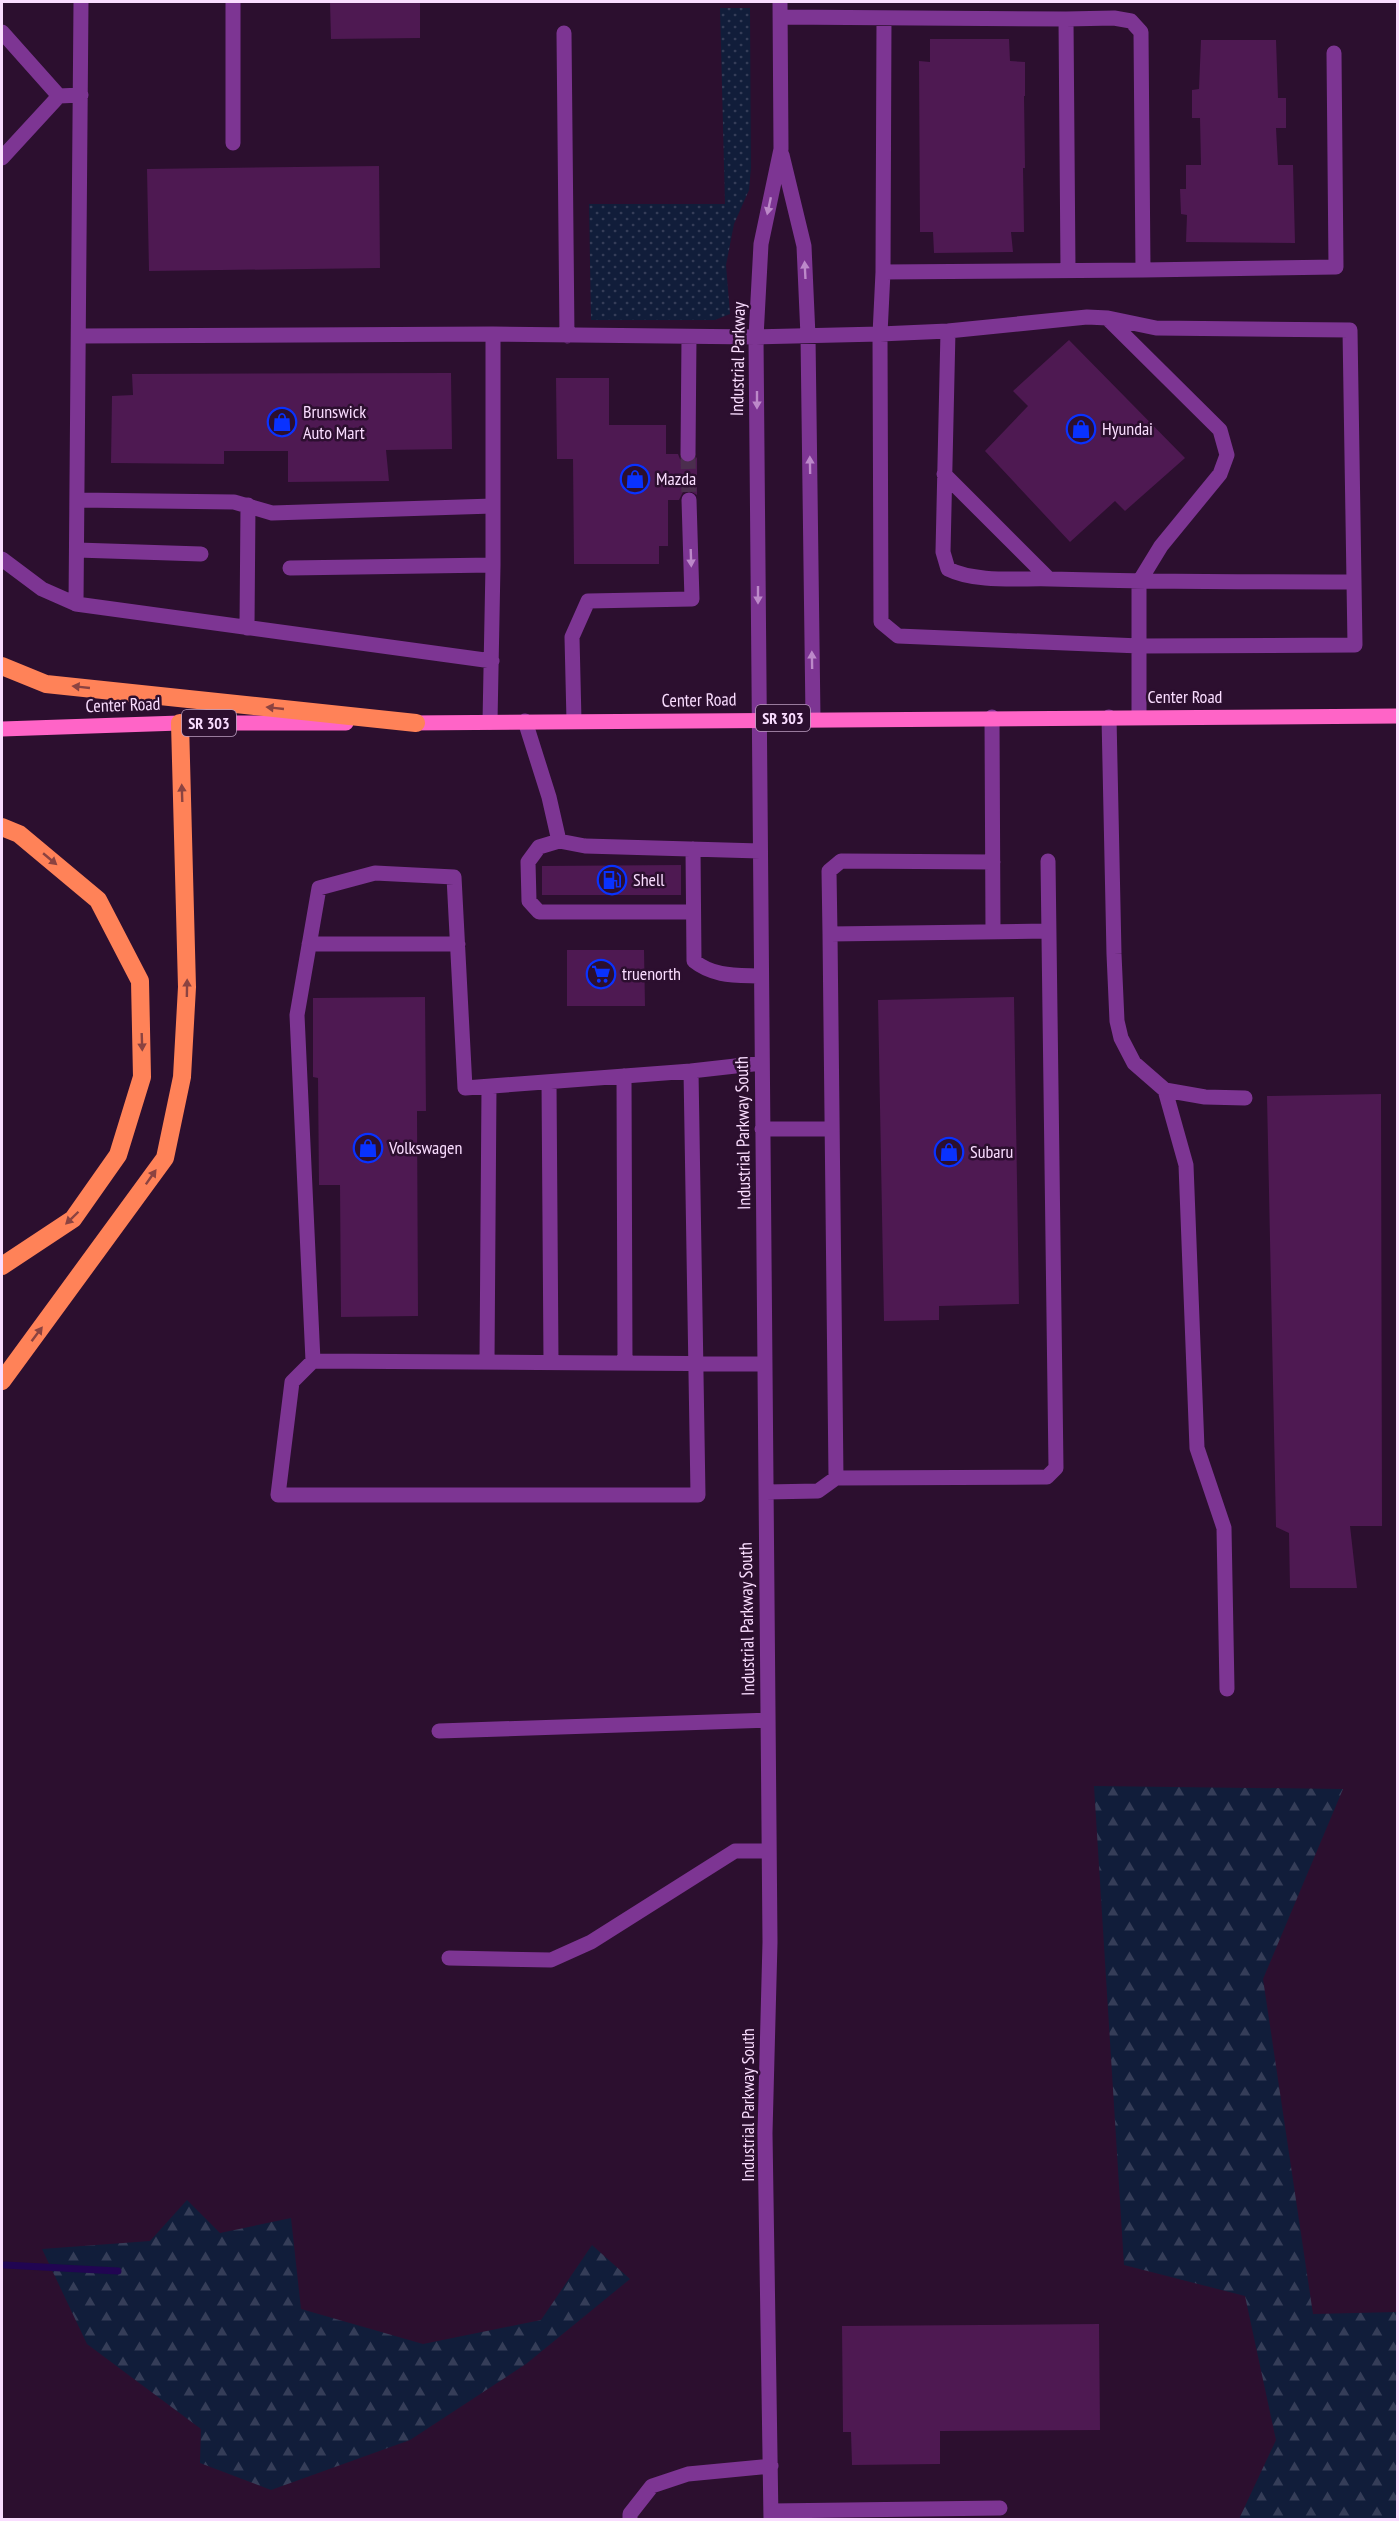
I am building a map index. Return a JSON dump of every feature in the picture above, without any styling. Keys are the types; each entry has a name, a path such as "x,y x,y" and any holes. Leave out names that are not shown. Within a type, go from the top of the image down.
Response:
{"highway":[{"path":"2,666 46,684 416,723"},
{"path":"2,1381 165,1158 182,1077 187,987 180,723"},
{"path":"2,827 19,834 98,900 140,981 142,1077 118,1155 74,1219 2,1266"}],"main road":[{"name":"Center Road","path":"2,729 180,723 1398,716"}],"street":[{"path":"76,604 81,2"},
{"path":"233,2 233,143"},
{"path":"780,9 884,18 1066,20 1114,18 1131,21 1141,32 1143,270"},
{"name":"Industrial Parkway","path":"759,718 756,337 761,244 781,149 780,9"},
{"path":"79,336 493,334 756,337 880,334 948,331 1087,317 1108,318 1156,328 1350,330 1355,645 1140,646 898,636 881,622 880,334 883,272 884,18"},
{"path":"1066,20 1068,270"},
{"path":"2,32 58,96"},
{"path":"564,33 567,336"},
{"path":"883,272 1336,267 1334,53"},
{"path":"2,158 58,96 81,95"},
{"path":"781,149 804,246 808,336 813,718"},
{"path":"1108,318 1220,430 1227,455 1220,474 1161,546 1139,582 1139,717"},
{"path":"948,331 943,552 948,569 962,576 1139,582 1354,582"},
{"path":"490,722 494,565 493,334"},
{"path":"688,454 689,337"},
{"path":"944,474 1049,579"},
{"path":"78,500 234,502 272,513 494,507"},
{"path":"574,721 572,637 588,601 692,599 689,500"},
{"path":"247,628 248,505"},
{"path":"77,550 201,554"},
{"path":"2,559 42,589 76,604 492,661"},
{"path":"290,568 494,565"},
{"path":"992,717 993,932"},
{"path":"1109,717 1117,1021 1121,1038 1134,1063 1165,1090 1205,1097 1245,1098"},
{"name":"Industrial Parkway South","path":"759,718 770,1942 765,2133 771,2515"},
{"path":"525,721 549,797 559,841"},
{"path":"693,912 539,912 529,901 528,862 539,847 559,841 585,846 760,851"},
{"path":"693,849 694,961 704,969 723,975 761,976"},
{"path":"836,1478 830,871 841,861 993,862"},
{"path":"766,1492 818,1491 836,1478 1047,1477 1056,1468 1048,861"},
{"path":"313,1361 297,1015 319,888 375,873 454,877 465,1088 692,1071 762,1063"},
{"path":"830,934 1048,931"},
{"path":"309,944 458,944"},
{"path":"692,1071 696,1363 698,1495 278,1495 292,1382 313,1361 551,1362 696,1363 765,1364"},
{"path":"624,1076 625,1363"},
{"path":"549,1082 551,1362"},
{"path":"487,1362 489,1087"},
{"path":"1165,1090 1186,1165 1197,1448 1224,1528 1227,1689"},
{"path":"762,1130 832,1129"},
{"path":"439,1731 768,1720"},
{"path":"449,1958 552,1960 591,1942 735,1851 769,1851"},
{"path":"630,2520 630,2514 652,2486 688,2474 771,2466"},
{"path":"771,2515 1000,2508"}],"green space":[{"path":"720,8 750,8 751,168 749,190 734,224 726,265 730,314 715,320 591,320 589,204 725,204"},
{"path":"1094,1786 1343,1789 1263,1979 1313,2314 1397,2312 1397,2519 1239,2519 1276,2440 1245,2296 1124,2265"},
{"path":"187,2200 220,2233 291,2218 301,2309 423,2344 541,2320 592,2245 630,2279 526,2364 410,2440 271,2490 200,2463 201,2429 87,2344 42,2249 150,2241"}],"building":[{"path":"330,2 420,2 420,38 331,39"},
{"path":"930,39 1009,39 1010,61 1025,62 1024,232 1011,232 1013,252 934,253 933,232 920,232 919,61 930,62"},
{"path":"1201,40 1276,40 1278,98 1286,98 1286,128 1276,128 1278,165 1293,165 1295,243 1186,242 1187,215 1181,214 1180,189 1186,189 1186,165 1201,165 1200,118 1192,118 1192,90 1199,89"},
{"path":"379,166 380,268 149,271 147,169"},
{"name":"Hyundai","path":"1069,340 1185,458 1125,511 1115,501 1070,542 985,451 1028,406 1013,391"},
{"name":"Brunswick Auto Mart","path":"451,373 452,449 386,450 389,481 288,482 288,451 224,451 224,464 111,463 112,396 133,395 132,374"},
{"name":"Mazda","path":"556,378 609,378 609,425 666,425 666,454 678,454 680,459 687,464 693,462 697,457 697,495 688,490 683,492 679,500 668,500 668,546 659,546 659,564 574,564 573,459 557,459"},
{"name":"Shell","path":"681,865 681,895 542,895 542,866"},
{"path":"567,950 644,950 645,1006 567,1006"},
{"name":"Volkswagen","path":"425,997 426,1111 417,1111 418,1316 341,1317 340,1185 319,1185 318,1078 313,1077 313,998"},
{"name":"Subaru","path":"1014,997 1019,1304 939,1306 939,1320 884,1321 878,1000"},
{"path":"1381,1094 1382,1526 1350,1526 1357,1588 1290,1588 1289,1533 1276,1527 1267,1096"},
{"path":"1099,2324 1100,2430 940,2431 940,2464 852,2465 851,2432 843,2432 842,2326"}],"waterway":[{"path":"5,2265 118,2271"}],"tunnel":[{"path":"688,454 689,500"}],"place":[{"name":"Brunswick Auto Mart","path":"282,422"},
{"name":"Hyundai","path":"1081,429"},
{"name":"Mazda","path":"635,479"},
{"name":"Shell","path":"612,880"},
{"name":"truenorth","path":"601,974"},
{"name":"Volkswagen","path":"368,1148"},
{"name":"Subaru","path":"949,1152"}]}
